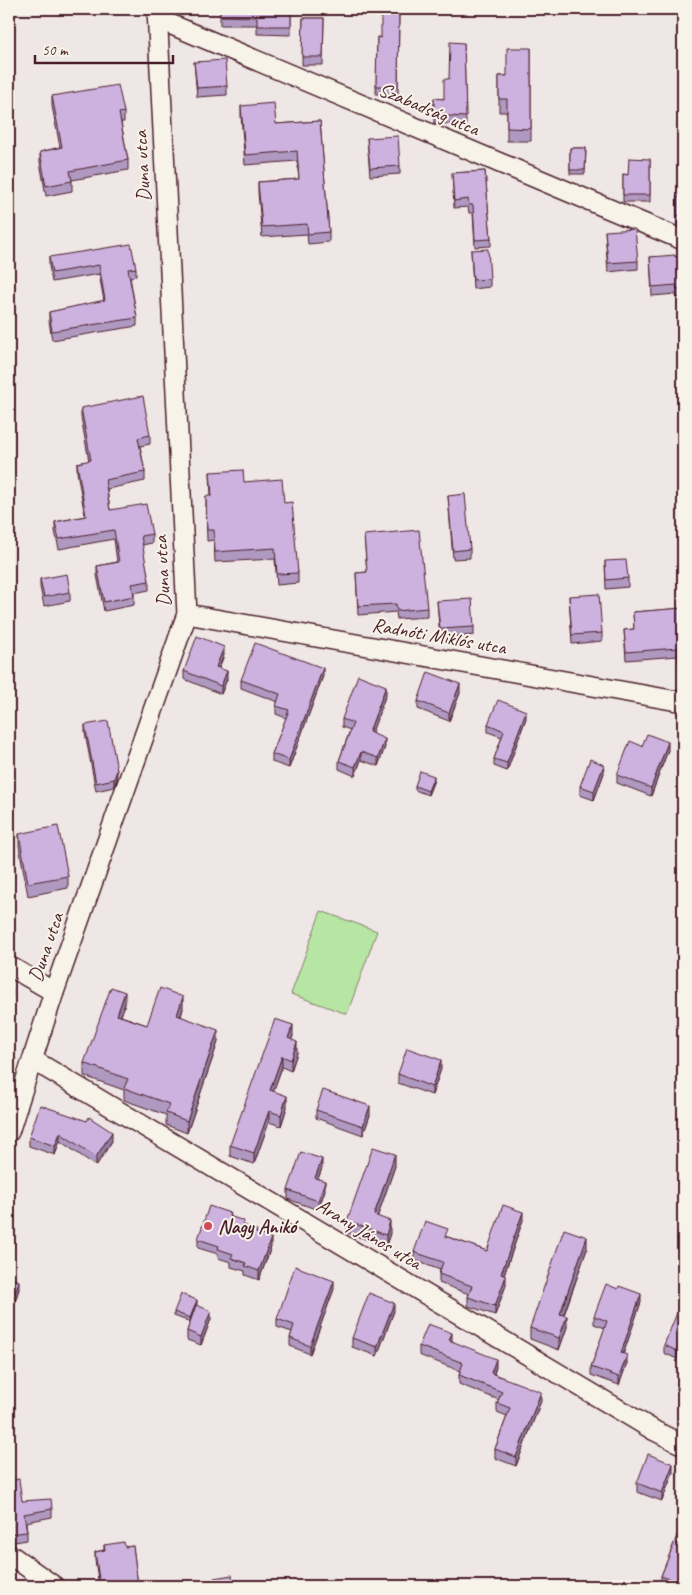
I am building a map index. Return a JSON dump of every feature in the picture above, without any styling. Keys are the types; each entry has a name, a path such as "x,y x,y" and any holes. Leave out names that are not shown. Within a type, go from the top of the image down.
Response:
{"street":[{"name":"Szabadság utca","path":"157,14 683,240"},
{"name":"Duna utca","path":"9,1132 54,992 187,614 157,14"},
{"name":"Radnóti Miklós utca","path":"187,614 683,702"},
{"path":"9,966 54,992"},
{"name":"Arany János utca","path":"33,1060 655,1431 683,1445"},
{"path":"9,1554 54,1586"}],"green space":[{"path":"321,911 377,931 347,1014 291,994"}],"building":[{"path":"220,9 291,9 291,26 257,26 257,17 220,16"},
{"path":"381,9 399,9 398,86 376,86 377,37 381,38"},
{"path":"303,18 324,18 323,57 302,57"},
{"path":"450,42 464,43 466,117 434,115 434,98 444,99 444,79 449,79"},
{"path":"507,48 531,48 531,129 507,128 507,99 499,99 499,76 507,76"},
{"path":"225,60 227,86 197,88 194,62"},
{"path":"118,85 124,112 119,113 128,160 70,171 72,181 46,186 40,152 62,147 52,96"},
{"path":"274,103 276,124 320,121 329,232 308,234 307,224 262,227 258,182 299,179 297,151 245,155 241,106"},
{"path":"398,136 400,166 370,168 367,138"},
{"path":"570,148 586,148 585,170 570,170"},
{"path":"629,158 650,159 650,195 623,195 623,174 628,175"},
{"path":"485,171 491,239 475,240 473,205 469,205 468,199 454,201 452,173"},
{"path":"677,197 683,197 683,216 677,215"},
{"path":"635,229 638,261 608,263 605,231"},
{"path":"131,244 136,268 128,269 137,318 52,331 49,312 105,300 99,265 52,273 49,257"},
{"path":"488,249 490,279 473,280 471,250"},
{"path":"675,255 675,257 683,256 683,289 677,289 676,285 652,287 650,257"},
{"path":"143,396 150,435 138,438 145,472 105,480 110,510 146,504 152,534 141,536 149,581 132,584 134,596 104,602 97,566 119,562 114,530 59,539 55,522 86,516 77,463 91,460 81,408"},
{"path":"243,470 244,482 282,479 284,503 292,502 298,573 277,574 275,548 215,552 214,530 207,530 206,496 212,496 210,472"},
{"path":"465,494 470,549 453,551 448,496"},
{"path":"419,530 427,608 397,611 396,604 358,606 356,573 367,572 364,535"},
{"path":"626,560 628,578 606,580 605,561"},
{"path":"67,574 70,592 44,597 40,579"},
{"path":"599,594 602,633 572,635 569,596"},
{"path":"472,599 474,627 440,629 437,601"},
{"path":"683,608 683,669 680,669 678,648 626,652 624,630 634,629 633,612"},
{"path":"197,636 224,647 216,667 227,671 221,686 184,671"},
{"path":"255,643 323,668 289,760 272,754 289,710 276,706 280,694 241,680"},
{"path":"428,672 460,684 449,713 418,701"},
{"path":"358,675 386,686 369,732 385,739 378,758 361,752 355,767 339,761 353,723 342,719"},
{"path":"498,700 526,711 507,763 494,759 504,731 488,724"},
{"path":"108,721 117,770 114,779 96,783 85,725"},
{"path":"647,734 668,742 651,788 617,775 630,741 642,746"},
{"path":"590,759 604,765 594,791 580,786"},
{"path":"420,771 434,776 428,791 415,786"},
{"path":"58,826 68,876 28,883 19,834"},
{"path":"111,987 125,992 117,1015 147,1025 160,988 183,997 177,1015 218,1030 187,1121 166,1113 169,1104 124,1088 128,1079 84,1063"},
{"path":"275,1019 293,1025 288,1038 297,1042 291,1060 282,1056 270,1090 287,1096 281,1115 269,1111 254,1153 230,1145"},
{"path":"407,1048 441,1060 432,1087 398,1074"},
{"path":"323,1090 370,1106 363,1126 316,1110"},
{"path":"40,1105 87,1121 89,1117 112,1132 96,1157 60,1133 55,1146 29,1137"},
{"path":"373,1147 395,1154 374,1215 390,1221 386,1235 347,1221"},
{"path":"301,1152 322,1159 315,1178 325,1181 318,1201 288,1190"},
{"path":"503,1205 523,1212 501,1274 506,1276 495,1306 468,1297 472,1286 439,1274 443,1262 414,1252 425,1221 448,1229 445,1236 487,1251"},
{"path":"209,1206 230,1213 229,1216 244,1221 243,1225 257,1230 256,1233 271,1238 259,1271 245,1266 246,1263 231,1258 233,1254 218,1249 219,1246 198,1239"},
{"path":"564,1229 587,1237 560,1314 567,1316 559,1338 530,1328"},
{"path":"295,1266 334,1281 310,1346 290,1338 294,1325 277,1319"},
{"path":"9,1277 19,1281 11,1305 9,1304"},
{"path":"606,1284 618,1289 619,1286 641,1294 621,1353 627,1355 619,1377 591,1367 607,1321 594,1316"},
{"path":"369,1293 394,1303 377,1347 352,1338"},
{"path":"181,1294 197,1300 190,1318 174,1312"},
{"path":"196,1305 211,1311 201,1337 187,1331"},
{"path":"677,1313 683,1316 683,1337 677,1351 664,1345"},
{"path":"428,1324 452,1333 449,1340 496,1359 491,1373 541,1392 516,1457 495,1449 510,1408 497,1403 502,1392 459,1375 463,1363 419,1346"},
{"path":"648,1454 673,1464 662,1493 637,1483"},
{"path":"19,1479 22,1501 51,1499 52,1509 24,1514 27,1532 9,1534 9,1481"},
{"path":"683,1521 683,1577 681,1583 661,1576"},
{"path":"124,1542 125,1547 133,1546 138,1585 100,1586 95,1552 105,1550 104,1545"},
{"path":"232,1575 234,1586 215,1586 214,1578"}],"place":[{"name":"Nagy Anikó","path":"208,1226"}]}
